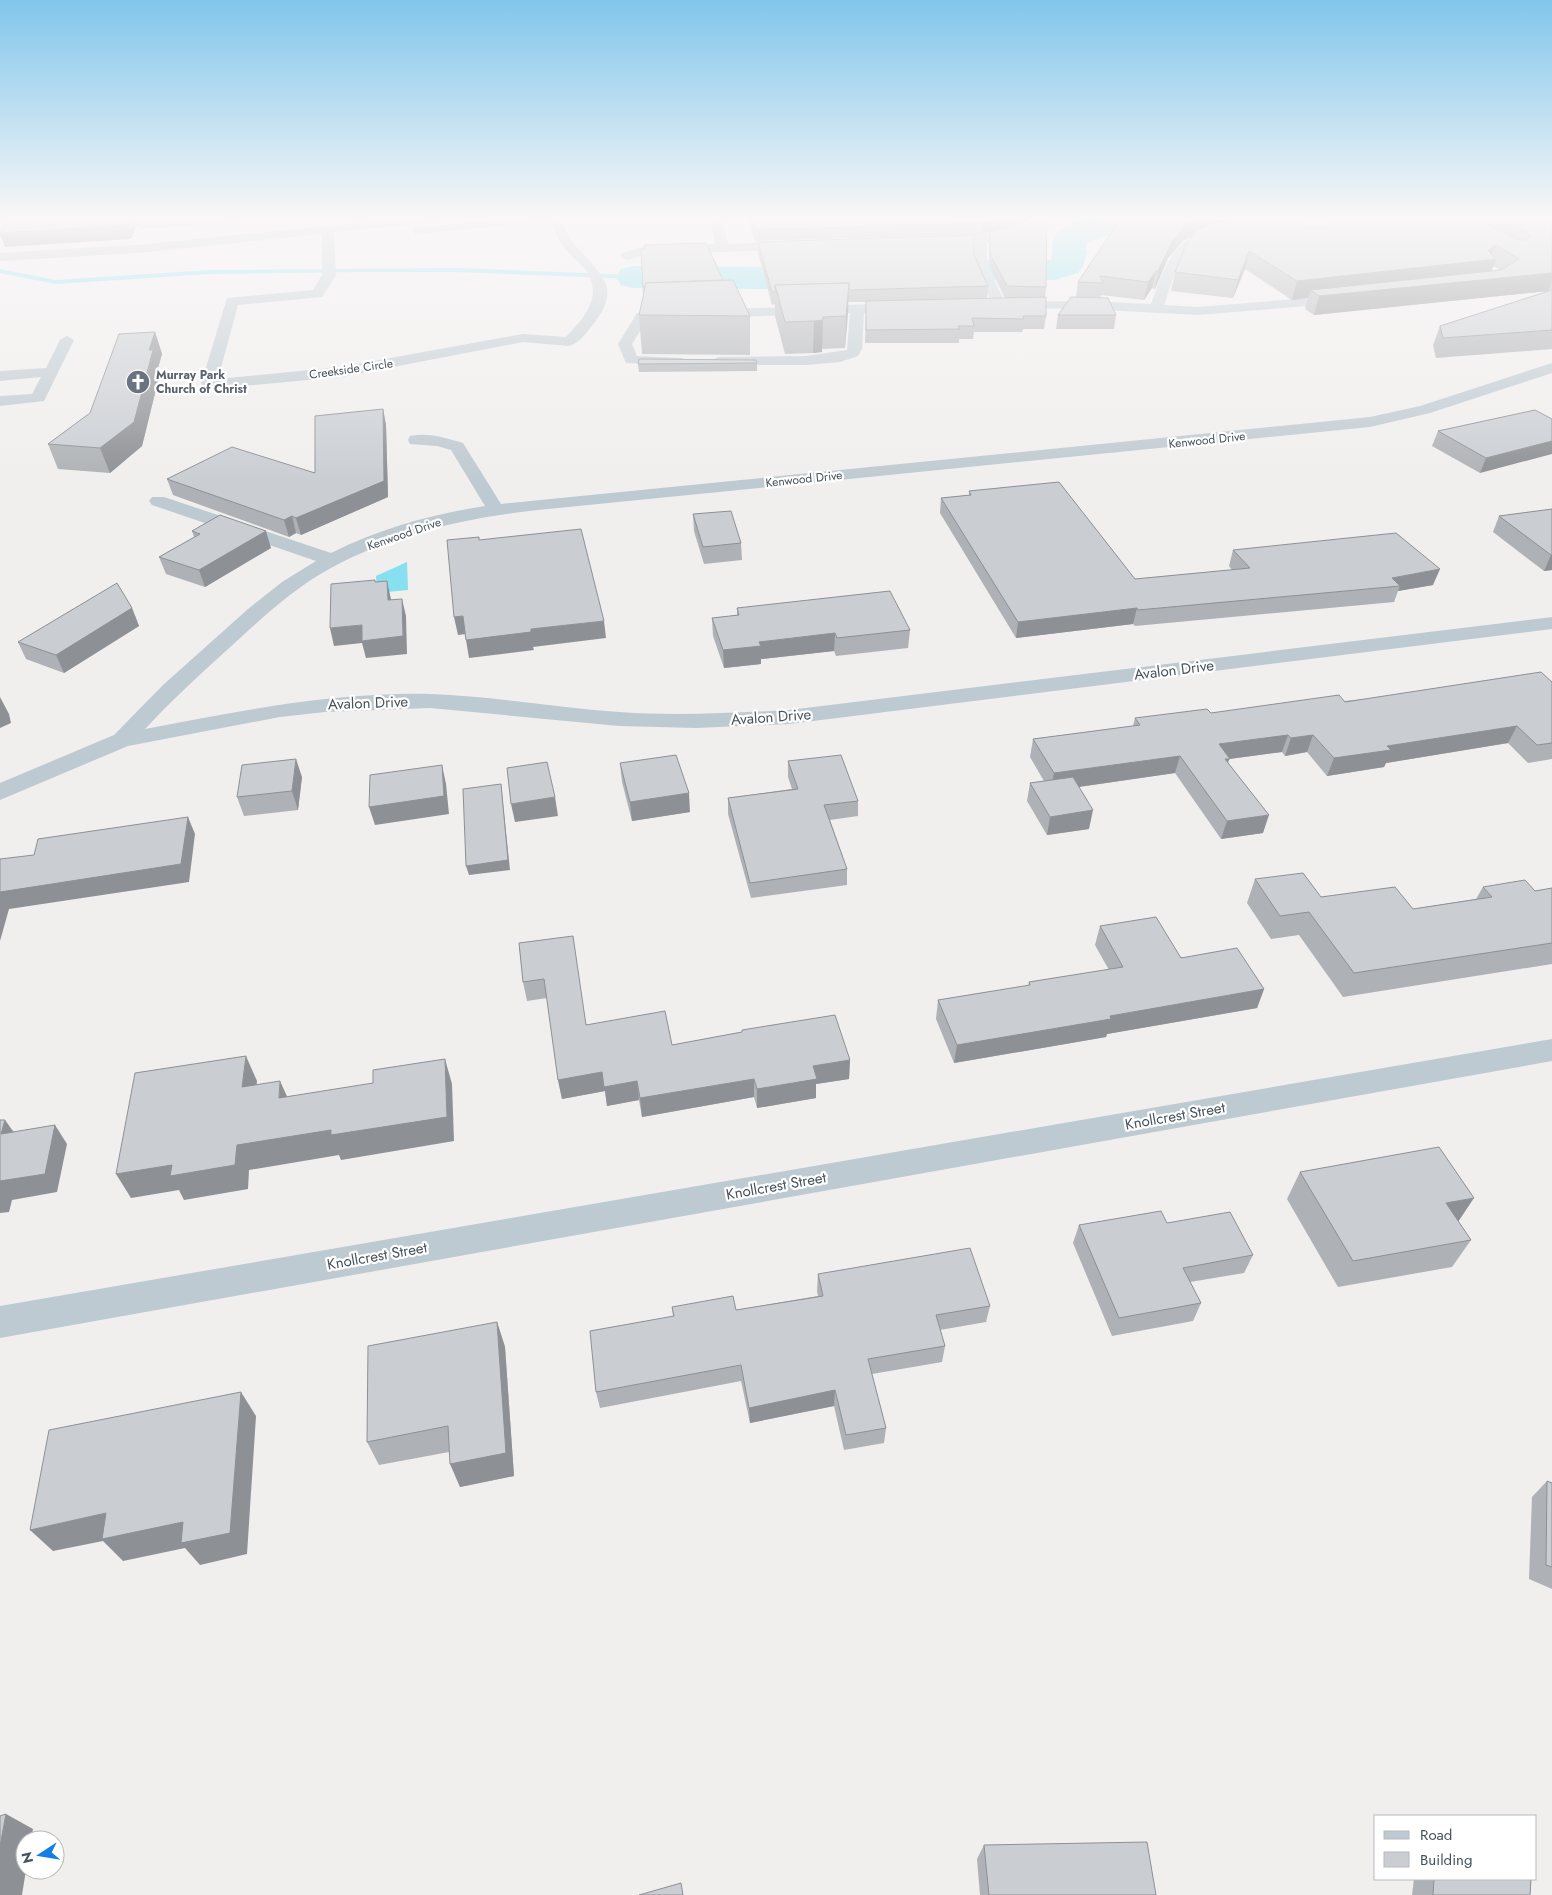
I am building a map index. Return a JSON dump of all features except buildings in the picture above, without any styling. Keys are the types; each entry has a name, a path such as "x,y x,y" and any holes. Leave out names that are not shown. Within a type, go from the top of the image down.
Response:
{"street":[{"name":"Creekside Circle","path":"231,306 209,384 341,372 523,338 569,342 597,312 598,306"},
{"path":"857,309 855,349 853,353 845,356 810,360 631,360 625,344 642,316 652,314 906,306"},
{"path":"1110,306 1198,311 1251,306"},
{"path":"0,401 38,398 67,340"},
{"name":"Kenwood Drive","path":"122,740 156,702 261,608 290,585 334,560 382,539 442,520 496,510 1370,422 1424,410 1552,368"},
{"path":"0,376 51,372"},
{"path":"416,440 439,441 457,447 496,510"},
{"path":"158,501 296,549 334,560"},
{"name":"Avalon Drive","path":"0,792 122,740 280,710 371,702 439,702 619,719 696,721 789,717 1549,627"},
{"name":"Knollcrest Street","path":"0,1322 1552,1050"}],"water":[{"path":"407,562 408,590 377,593 376,576"}],"place":[{"name":"Murray Park Church of Christ","path":"138,382"}]}
